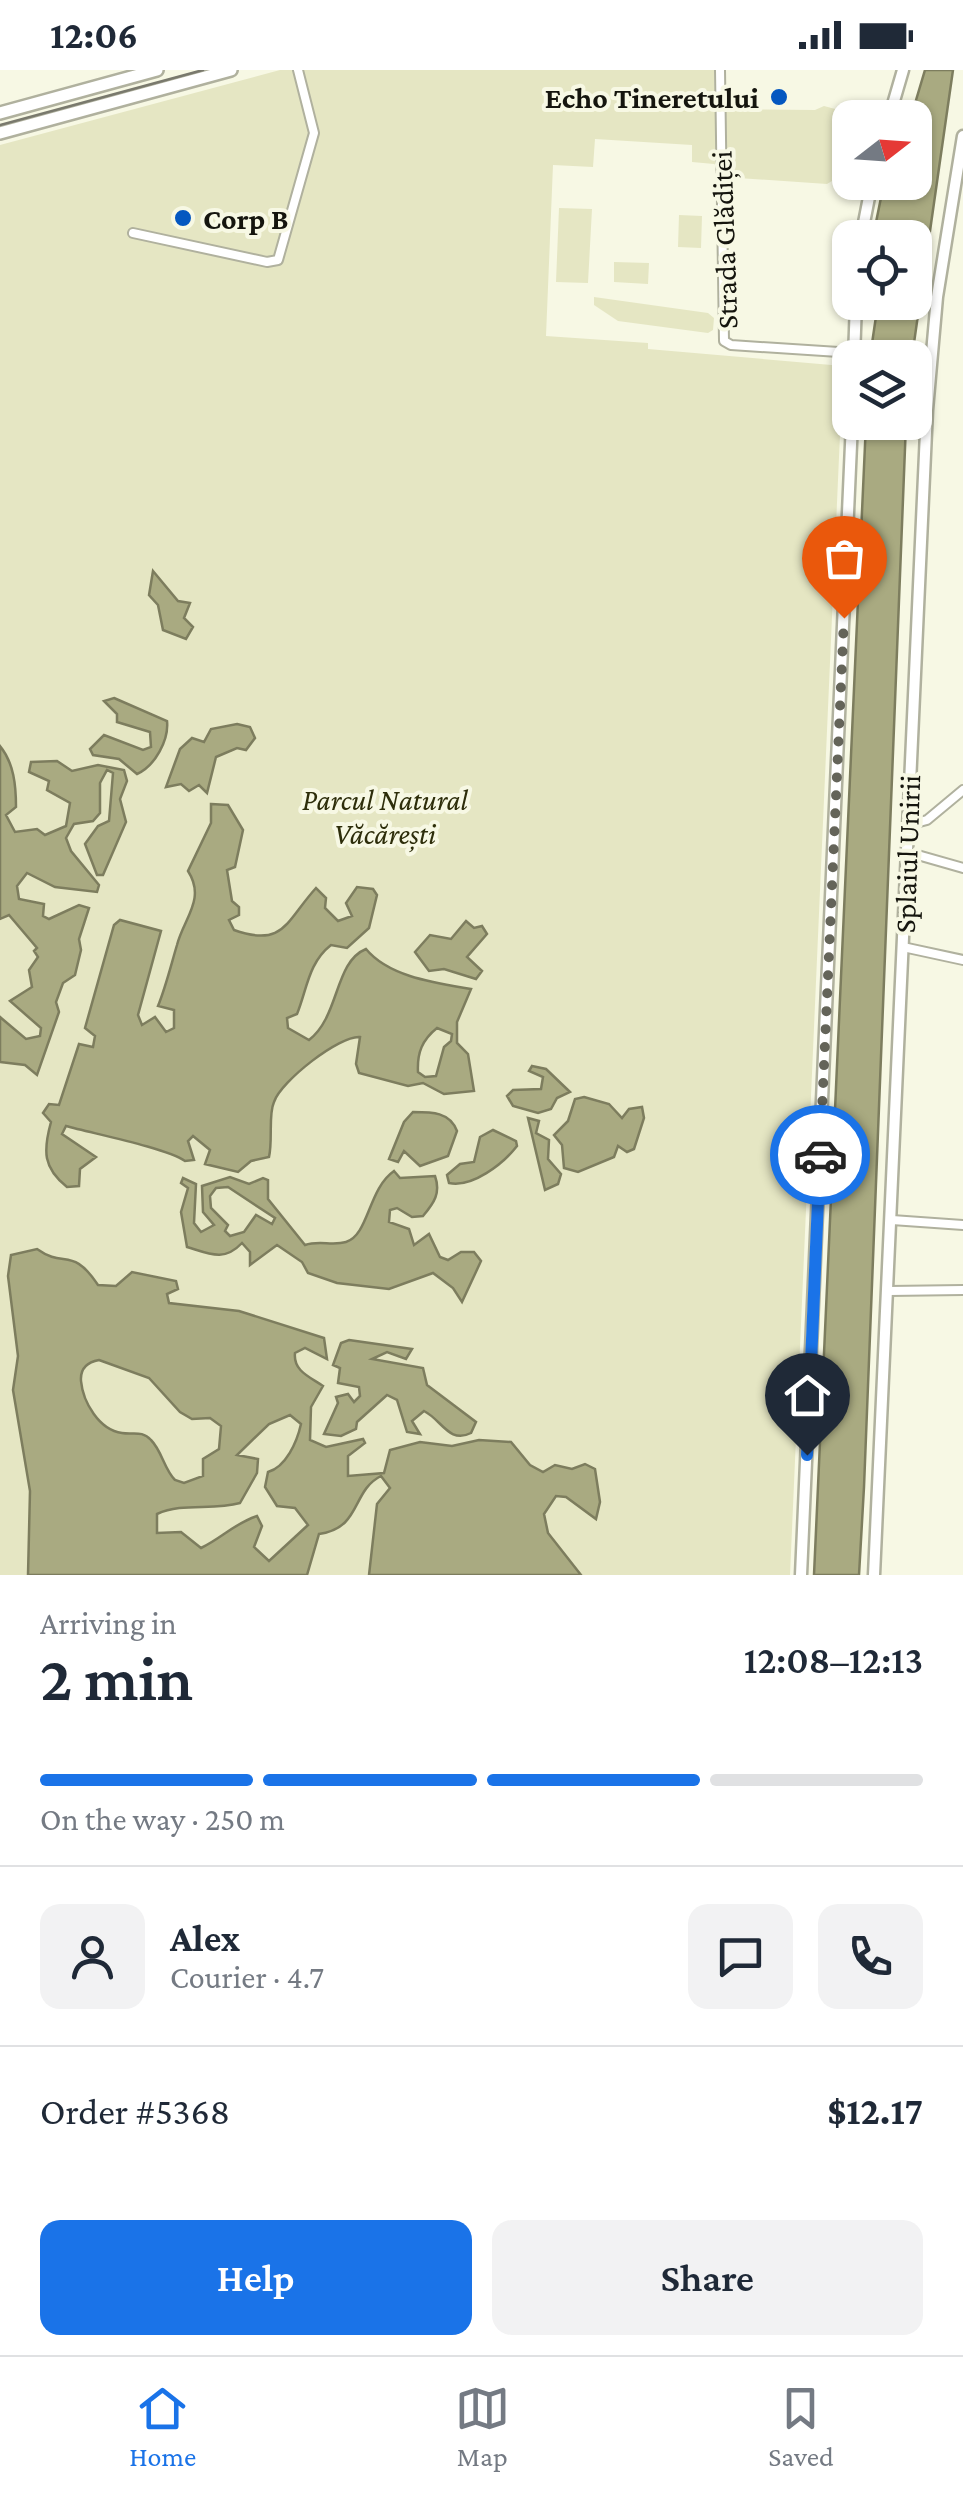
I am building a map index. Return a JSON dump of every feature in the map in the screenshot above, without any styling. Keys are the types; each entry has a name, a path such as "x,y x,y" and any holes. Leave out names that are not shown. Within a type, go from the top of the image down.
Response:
{"main road":[{"path":"0,113 157,70"},
{"path":"0,133 231,70"},
{"path":"894,100 903,70"},
{"name":"Splaiul Unirii","path":"874,1575 930,358 963,136"},
{"path":"801,1575 851,440"}],"street":[{"path":"133,233 267,262 278,260 314,133 298,70"},
{"name":"Strada Glădiței","path":"720,70 724,340 731,345 832,353"},
{"path":"908,826 927,820 963,790"},
{"path":"907,852 963,868"},
{"path":"903,946 963,960"},
{"path":"892,1220 963,1225"},
{"path":"889,1291 963,1290"}],"green space":[{"name":"Parcul Natural Văcărești","path":"280,70 714,70 715,109 832,108 832,181 827,184 738,178 714,164 692,162 692,145 595,139 593,167 553,165 546,336 648,343 648,349 832,365 832,440 840,440 790,1575 0,1575 0,145"},
{"path":"559,208 592,209 588,283 556,282"},
{"path":"679,215 702,216 701,248 678,247"},
{"path":"614,262 649,263 648,284 614,282"},
{"path":"594,297 708,313 714,318 713,330 708,333 618,321 594,305"}],"shaded area":[{"path":"925,70 953,70 932,220 876,220 881,200 932,200 932,100 916,100"},
{"path":"875,320 917,320 914,340 873,340"},
{"path":"865,440 905,440 859,1575 814,1575"},
{"path":"153,571 178,601 190,603 184,618 193,627 186,639 163,630 158,605 149,595"},
{"path":"114,698 167,721 160,752 137,774 119,759 93,755 90,749 104,735 143,750 151,747 150,732 117,722 117,714 104,701"},
{"path":"237,724 250,727 255,738 246,750 237,748 216,757 207,793 199,785 189,791 181,784 166,787 180,749 192,738 204,742 211,729"},
{"path":"0,746 13,775 16,807 6,815 15,832 37,829 45,835 66,826 70,803 47,790 49,781 29,772 31,762 57,761 72,771 98,765 124,770 127,781 120,799 126,822 103,875 97,875 85,844 98,826 109,821 113,773 107,770 100,783 100,813 93,821 74,824 66,838 71,851 99,885 97,892 55,887 27,873 17,886 19,899 44,904 43,916 49,919 79,905 89,908 79,939 81,950 75,975 63,983 56,1002 59,1012 37,1075 25,1065 0,1062 0,1017 26,1039 40,1036 41,1028 10,1001 32,987 29,970 38,957 34,951 37,948 9,915 0,919"},
{"path":"211,804 228,805 243,830 235,867 227,870 232,901 239,907 239,915 229,920 234,930 264,936 274,933 290,921 316,888 326,898 325,908 338,921 352,916 346,903 357,887 373,889 377,895 369,928 347,948 331,945 317,960 297,1014 287,1018 288,1028 309,1040 319,1030 348,965 366,949 400,972 471,989 457,1022 457,1043 468,1054 474,1091 444,1094 423,1083 408,1086 359,1073 356,1064 360,1037 351,1038 312,1061 279,1093 271,1114 269,1157 251,1161 238,1172 205,1164 210,1150 193,1136 188,1141 194,1160 185,1161 147,1146 66,1126 62,1134 96,1157 80,1169 79,1186 67,1187 49,1166 46,1150 51,1122 43,1113 49,1104 59,1105 79,1044 93,1047 95,1036 85,1028 114,925 120,920 161,931 138,1015 142,1025 155,1017 166,1032 174,1028 174,1010 158,1006 194,900 188,871 211,823","holes":["437,1028 452,1034 436,1076 425,1077 418,1072 420,1053 428,1037"]},
{"path":"466,921 474,928 482,926 487,934 467,957 482,971 476,979 444,969 429,971 415,952 430,935 451,939"},
{"path":"532,1066 546,1069 570,1092 557,1098 551,1109 538,1113 513,1106 507,1096 513,1090 541,1089 543,1077 529,1071"},
{"path":"584,1097 609,1104 622,1118 629,1109 642,1107 644,1118 634,1149 627,1152 618,1146 614,1157 578,1172 564,1168 562,1145 554,1135 568,1121 575,1099"},
{"path":"413,1112 440,1114 454,1125 457,1131 448,1156 420,1166 404,1151 398,1162 389,1159 404,1122"},
{"path":"528,1118 539,1121 536,1133 549,1140 548,1159 561,1174 558,1184 545,1190"},
{"path":"493,1130 516,1141 517,1146 486,1173 467,1182 449,1183 447,1175 460,1164 474,1162 480,1137"},
{"path":"394,1171 400,1178 435,1176 435,1198 423,1216 412,1217 397,1208 390,1210 389,1222 409,1229 414,1245 429,1234 440,1257 448,1260 461,1252 474,1252 481,1261 462,1302 453,1288 433,1273 389,1289 337,1283 308,1273 302,1262 277,1245 250,1265 250,1252 242,1243 223,1254 187,1247 181,1212 188,1188 181,1183 183,1178 196,1184 194,1223 201,1232 214,1225 203,1212 202,1186 230,1177 249,1184 268,1180 268,1199 305,1245 341,1243 354,1238 385,1179","holes":["228,1187 275,1218 272,1224 256,1215 244,1232 230,1236 225,1231 228,1225 211,1208 210,1196 216,1188"]},
{"path":"37,1249 75,1262 98,1285 116,1286 132,1272 176,1281 178,1289 167,1294 169,1303 239,1311 324,1338 327,1359 305,1348 295,1353 295,1359 303,1373 323,1386 311,1407 310,1440 326,1447 363,1439 365,1443 348,1456 348,1476 384,1473 390,1450 420,1442 452,1446 479,1440 511,1442 530,1465 543,1472 555,1465 572,1469 585,1464 595,1469 600,1502 596,1519 566,1497 556,1496 544,1514 548,1533 581,1575 369,1575 377,1504 390,1488 381,1476 371,1483 343,1525 319,1534 307,1575 28,1575 30,1491 13,1390 18,1356 8,1276 11,1255","holes":["99,1360 149,1378 180,1412 192,1419 210,1418 221,1426 219,1449 203,1459 203,1476 184,1483 175,1480 148,1437 114,1431 99,1421 85,1398 81,1381 86,1366","290,1415 301,1424 297,1438 285,1459 268,1472 265,1487 277,1506 295,1508 308,1525 269,1561 254,1547 262,1526 257,1516 201,1548 181,1532 157,1533 157,1514 167,1510 240,1503 257,1473 258,1459 237,1455 269,1424"]},
{"path":"349,1340 412,1349 406,1359 387,1352 372,1359 423,1368 427,1385 476,1422 471,1433 451,1433 424,1411 412,1421 420,1434 407,1432 397,1400 387,1395 357,1422 356,1429 341,1436 324,1434 338,1403 336,1397 348,1394 354,1402 360,1396 359,1387 338,1383 340,1368 333,1365 341,1343"}],"tram line":[{"path":"0,125 203,70"}],"way so far":[{"path":"820,1155 844,618"}],"place":[{"name":"Echo Tineretului","path":"779,97"},
{"name":"Corp B","path":"183,218"}],"route":[{"path":"807,1455 820,1155"}]}
